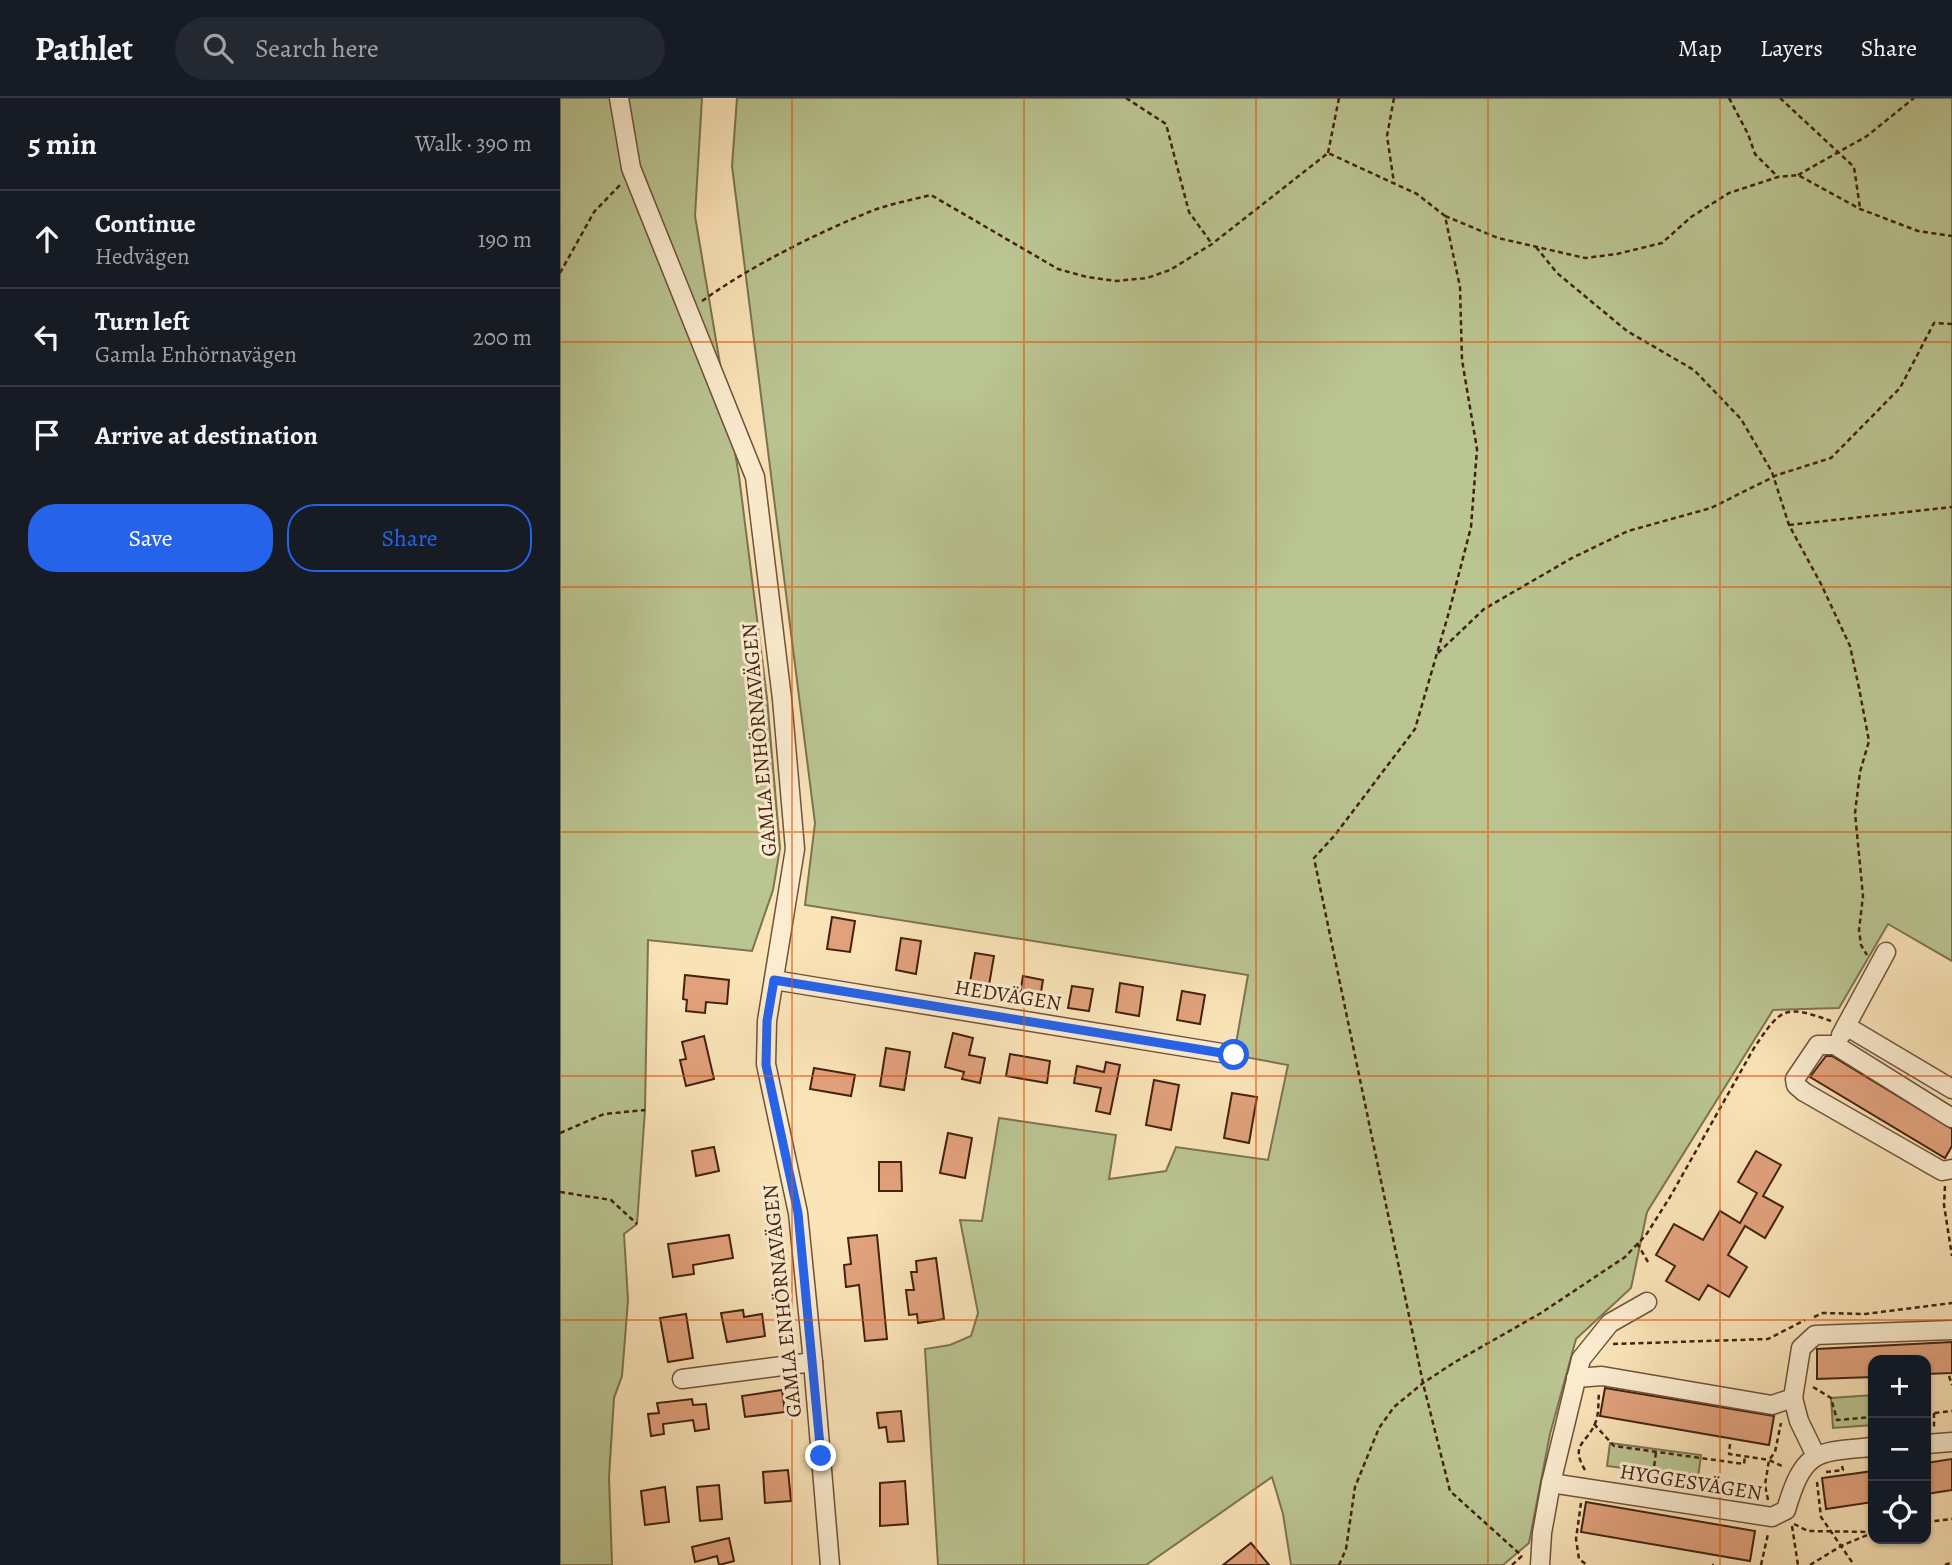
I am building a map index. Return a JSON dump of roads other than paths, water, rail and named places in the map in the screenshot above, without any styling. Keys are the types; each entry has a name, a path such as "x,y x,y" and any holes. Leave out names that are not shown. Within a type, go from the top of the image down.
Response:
{"street":[{"name":"GAMLA ENHÖRNAVÄGEN","path":"619,98 631,168 755,477 782,699 795,849 767,1021 766,1065 798,1213 830,1565"},
{"path":"1835,1045 1842,1025 1886,952"},
{"name":"HEDVÄGEN","path":"774,980 1234,1055"},
{"path":"1842,1025 1952,1089"},
{"path":"1950,1175 1804,1093 1796,1085 1796,1079 1818,1045 1835,1045 1952,1118"},
{"path":"1540,1565 1542,1534 1551,1483 1581,1359 1610,1323 1647,1302"},
{"path":"1868,1447 1825,1451 1810,1461 1799,1421 1787,1400 1801,1348 1815,1335 1952,1330"},
{"path":"681,1379 813,1362"},
{"path":"1576,1378 1602,1376 1772,1405 1787,1400"},
{"path":"1931,1444 1952,1443"},
{"name":"HYGGESVÄGEN","path":"1551,1483 1783,1516 1793,1488 1810,1461"}]}
